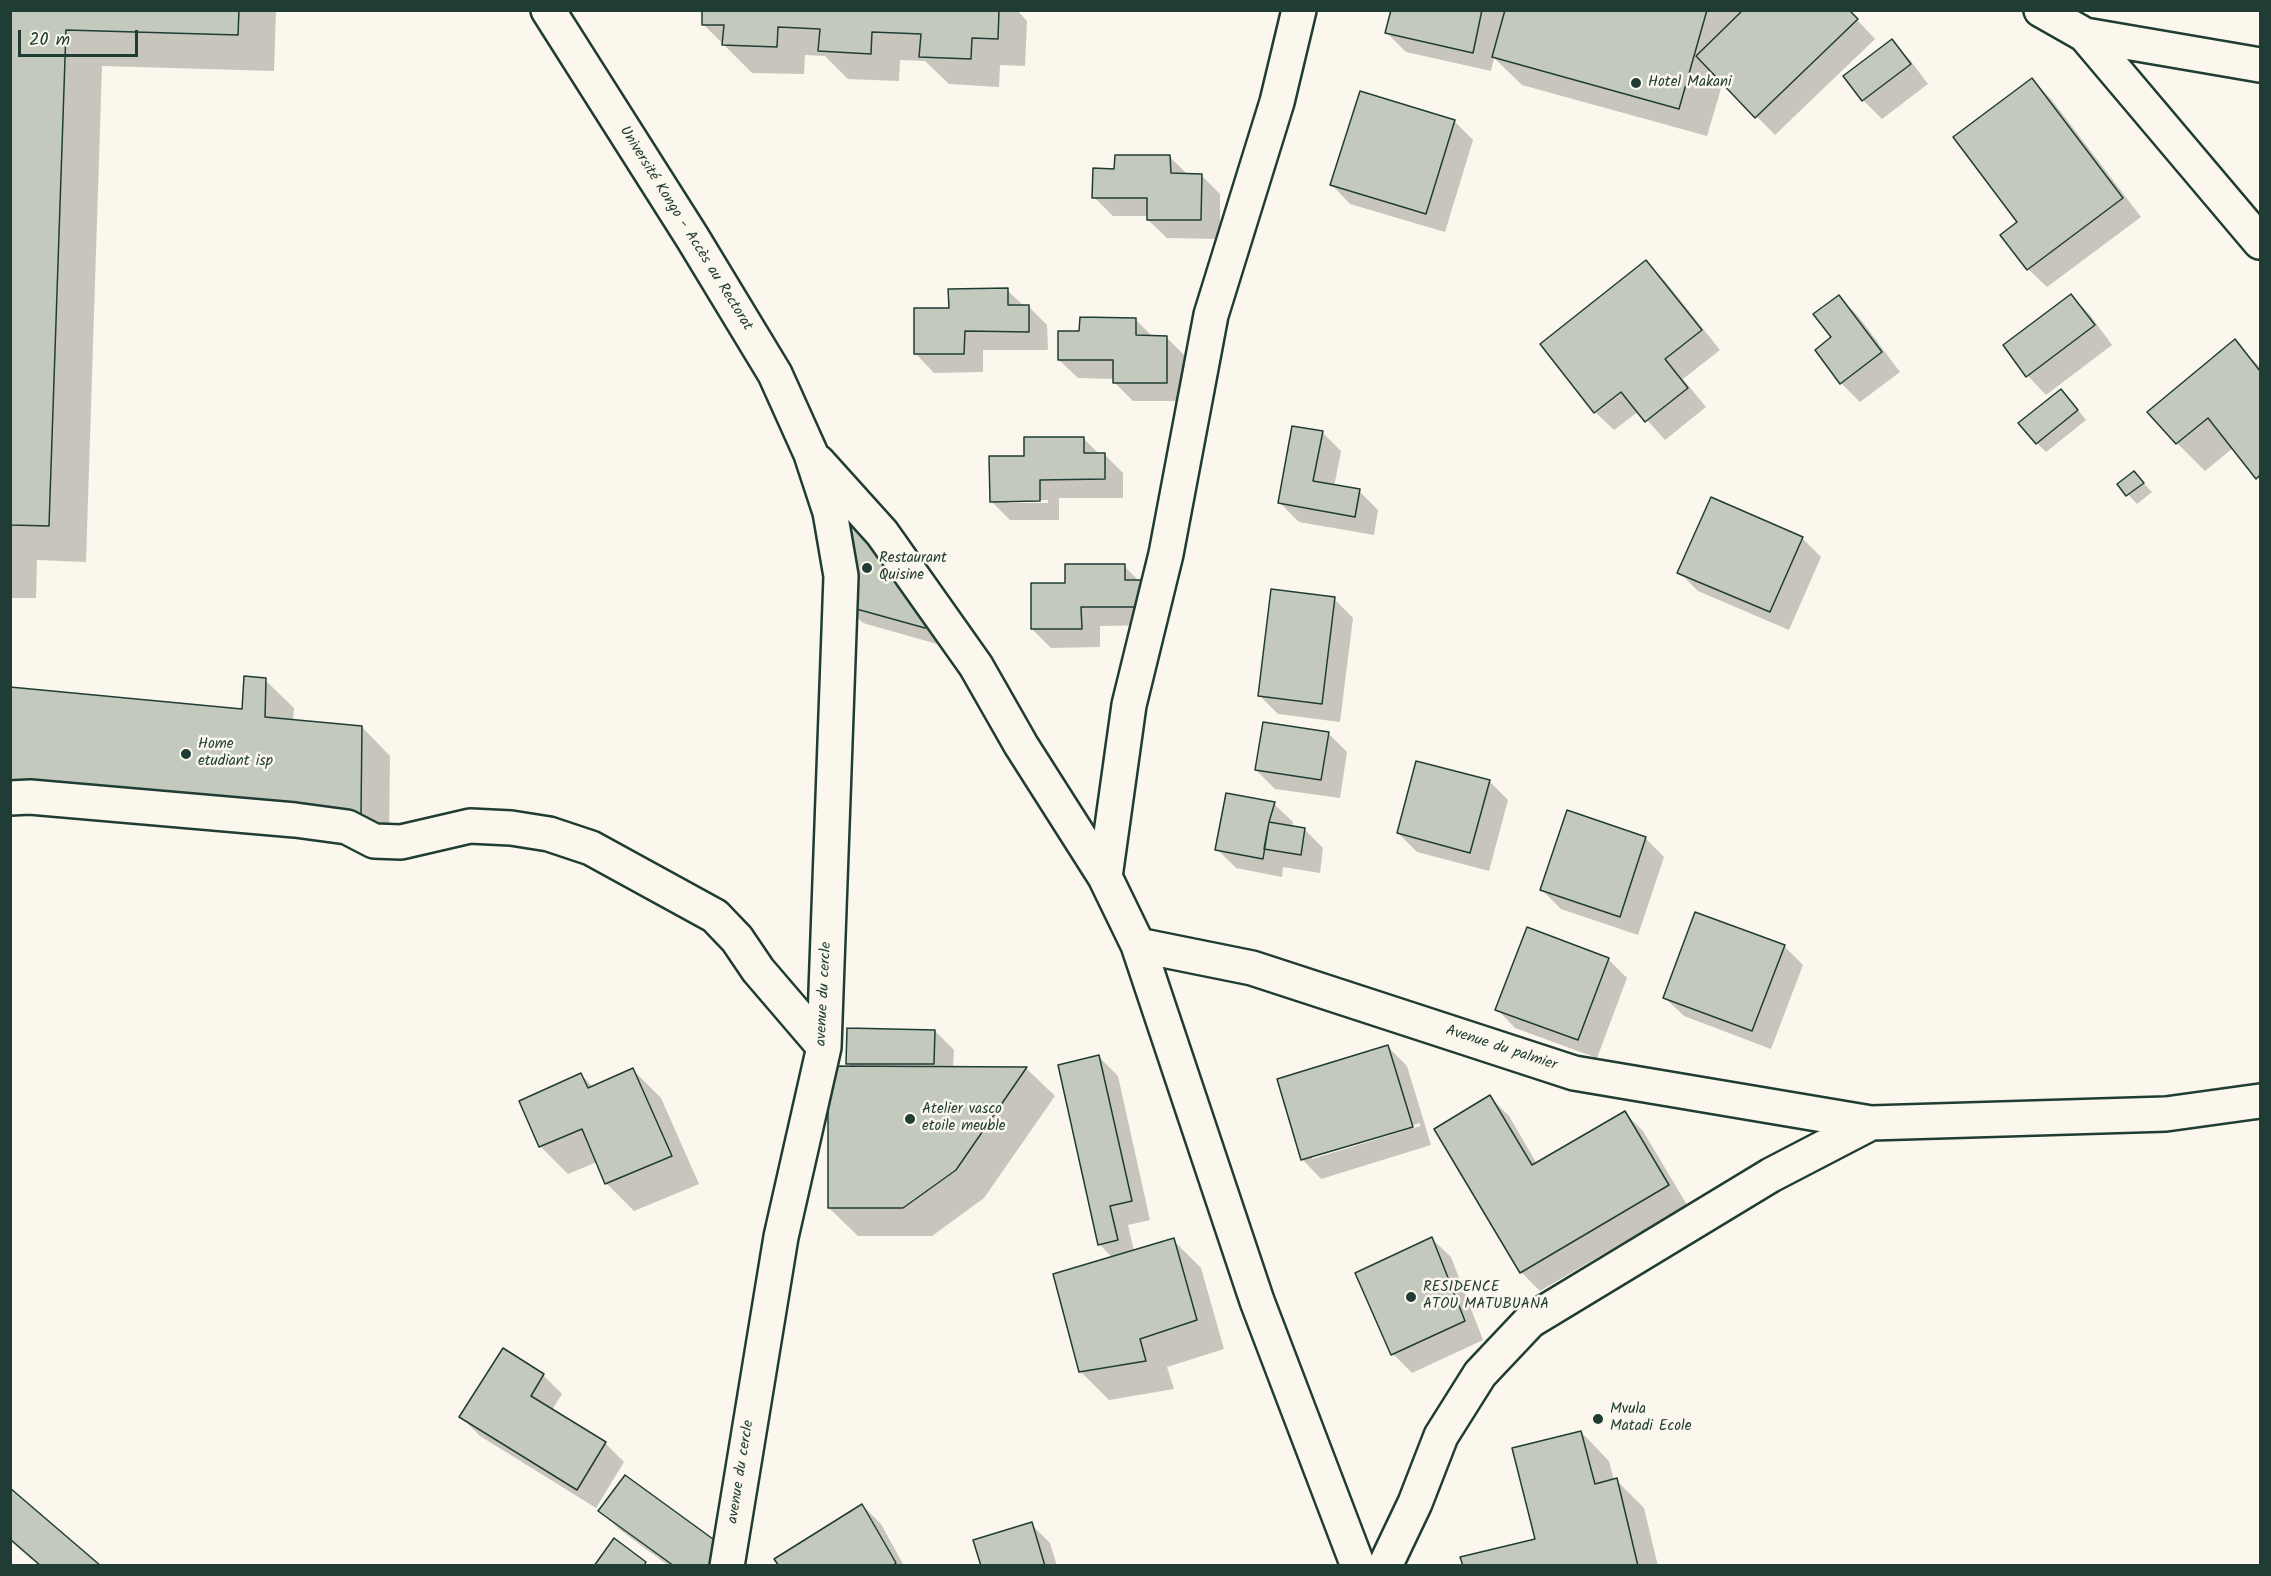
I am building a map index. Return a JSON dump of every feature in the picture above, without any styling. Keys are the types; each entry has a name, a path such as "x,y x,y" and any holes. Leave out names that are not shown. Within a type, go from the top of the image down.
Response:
{"street":[{"name":"Université Kongo - Accès au Rectorat","path":"548,10 692,237 775,374 811,454"},
{"path":"1105,877 1129,705 1166,554 1211,315 1277,102 1299,10"},
{"path":"2041,10 2085,35 2260,65"},
{"path":"2085,35 2260,242"},
{"path":"811,454 882,533 969,656 1021,745 1105,877 1138,945 1257,1301 1358,1566"},
{"name":"avenue du cercle","path":"727,1566 781,1237 824,1047 841,576 830,512 811,454"},
{"path":"10,798 63,800 295,820 347,827 374,841 401,842 470,826 511,828 549,834 591,848 715,916 737,939 758,970 824,1047"},
{"name":"Avenue du palmier","path":"1138,945 1252,968 1574,1073 1871,1123"},
{"path":"1385,1566 1415,1503 1441,1436 1480,1374 1530,1321 1771,1175 1871,1123 2166,1114 2260,1101"}],"building":[{"path":"10,10 239,10 238,35 66,30 49,526 10,525"},
{"path":"702,10 999,10 998,39 972,38 971,59 919,57 921,34 872,32 871,54 818,51 820,29 778,27 777,47 722,45 724,25 702,25"},
{"path":"1391,10 1482,10 1473,53 1385,33"},
{"name":"Hotel Makani","path":"1505,10 1707,10 1679,109 1492,57"},
{"path":"1743,10 1849,10 1858,19 1755,118 1696,56"},
{"path":"1892,39 1911,64 1862,101 1843,76"},
{"path":"2032,78 2123,198 2027,270 2000,235 2017,222 1953,137"},
{"path":"1360,91 1455,120 1426,214 1330,185"},
{"path":"1115,155 1170,155 1171,173 1202,174 1201,220 1147,220 1147,198 1092,198 1093,168 1114,169"},
{"path":"1646,260 1702,330 1665,359 1688,388 1645,422 1621,392 1594,413 1540,344"},
{"path":"1008,288 1008,305 1029,305 1029,332 965,331 964,354 914,354 914,308 949,308 948,289"},
{"path":"2071,294 2095,325 2026,377 2003,345"},
{"path":"1839,295 1882,352 1840,384 1815,350 1831,337 1813,314"},
{"path":"1080,317 1136,318 1136,335 1167,336 1167,383 1113,383 1113,360 1058,360 1058,331 1079,331"},
{"path":"2235,339 2260,371 2260,475 2256,479 2208,418 2176,444 2147,412"},
{"path":"2061,389 2078,410 2036,444 2018,423"},
{"path":"1292,426 1323,431 1313,481 1360,489 1355,517 1278,503"},
{"path":"1024,437 1084,437 1084,453 1105,453 1105,479 1040,480 1040,501 990,502 989,456 1024,456"},
{"path":"2134,471 2144,483 2126,496 2117,484"},
{"path":"1711,497 1803,537 1770,612 1677,573"},
{"name":"Restaurant Quisine","path":"851,511 933,617 925,628 842,605 838,530"},
{"path":"1065,564 1125,564 1125,580 1146,580 1146,607 1081,607 1082,629 1031,629 1031,583 1065,583"},
{"path":"1271,589 1335,597 1322,704 1258,696"},
{"name":"Home etudiant isp","path":"244,676 266,678 265,717 362,726 361,814 10,782 10,687 242,709"},
{"path":"1263,722 1329,732 1321,780 1255,770"},
{"path":"1416,761 1490,780 1470,853 1397,833"},
{"path":"1226,793 1275,802 1263,859 1215,850"},
{"path":"1567,810 1646,837 1620,917 1540,890"},
{"path":"1269,822 1305,828 1301,855 1264,849"},
{"path":"1695,912 1785,945 1752,1031 1663,998"},
{"path":"1527,927 1609,958 1578,1040 1495,1010"},
{"path":"847,1028 935,1030 934,1064 846,1064"},
{"path":"1388,1045 1413,1127 1301,1160 1277,1079"},
{"path":"1099,1055 1132,1201 1110,1206 1118,1240 1098,1245 1058,1065"},
{"name":"Atelier vasco etoile meuble","path":"828,1066 1027,1067 956,1170 903,1208 828,1208"},
{"path":"633,1068 672,1156 605,1184 582,1129 539,1147 519,1101 581,1073 588,1088"},
{"path":"1490,1095 1532,1165 1625,1111 1669,1185 1520,1273 1434,1129"},
{"name":"RESIDENCE ATOU MATUBUANA","path":"1432,1237 1465,1321 1391,1355 1355,1273"},
{"path":"1174,1238 1197,1320 1140,1339 1146,1361 1079,1372 1053,1274"},
{"path":"503,1348 544,1374 531,1396 606,1442 577,1490 459,1417"},
{"path":"1581,1431 1595,1484 1617,1478 1638,1566 1463,1566 1460,1557 1535,1539 1512,1448"},
{"path":"625,1475 724,1547 710,1566 674,1566 598,1511"},
{"path":"10,1488 101,1566 41,1566 10,1539"},
{"path":"862,1504 896,1563 892,1566 779,1566 774,1559"},
{"path":"1032,1522 1045,1566 981,1566 973,1540"},
{"path":"614,1538 646,1562 644,1566 594,1566"}],"place":[{"name":"Hotel Makani","path":"1636,83"},
{"name":"Restaurant Quisine","path":"867,568"},
{"name":"Home etudiant isp","path":"186,754"},
{"name":"Atelier vasco etoile meuble","path":"910,1119"},
{"name":"RESIDENCE ATOU MATUBUANA","path":"1411,1297"},
{"name":"Mvula Matadi Ecole","path":"1598,1419"}]}
